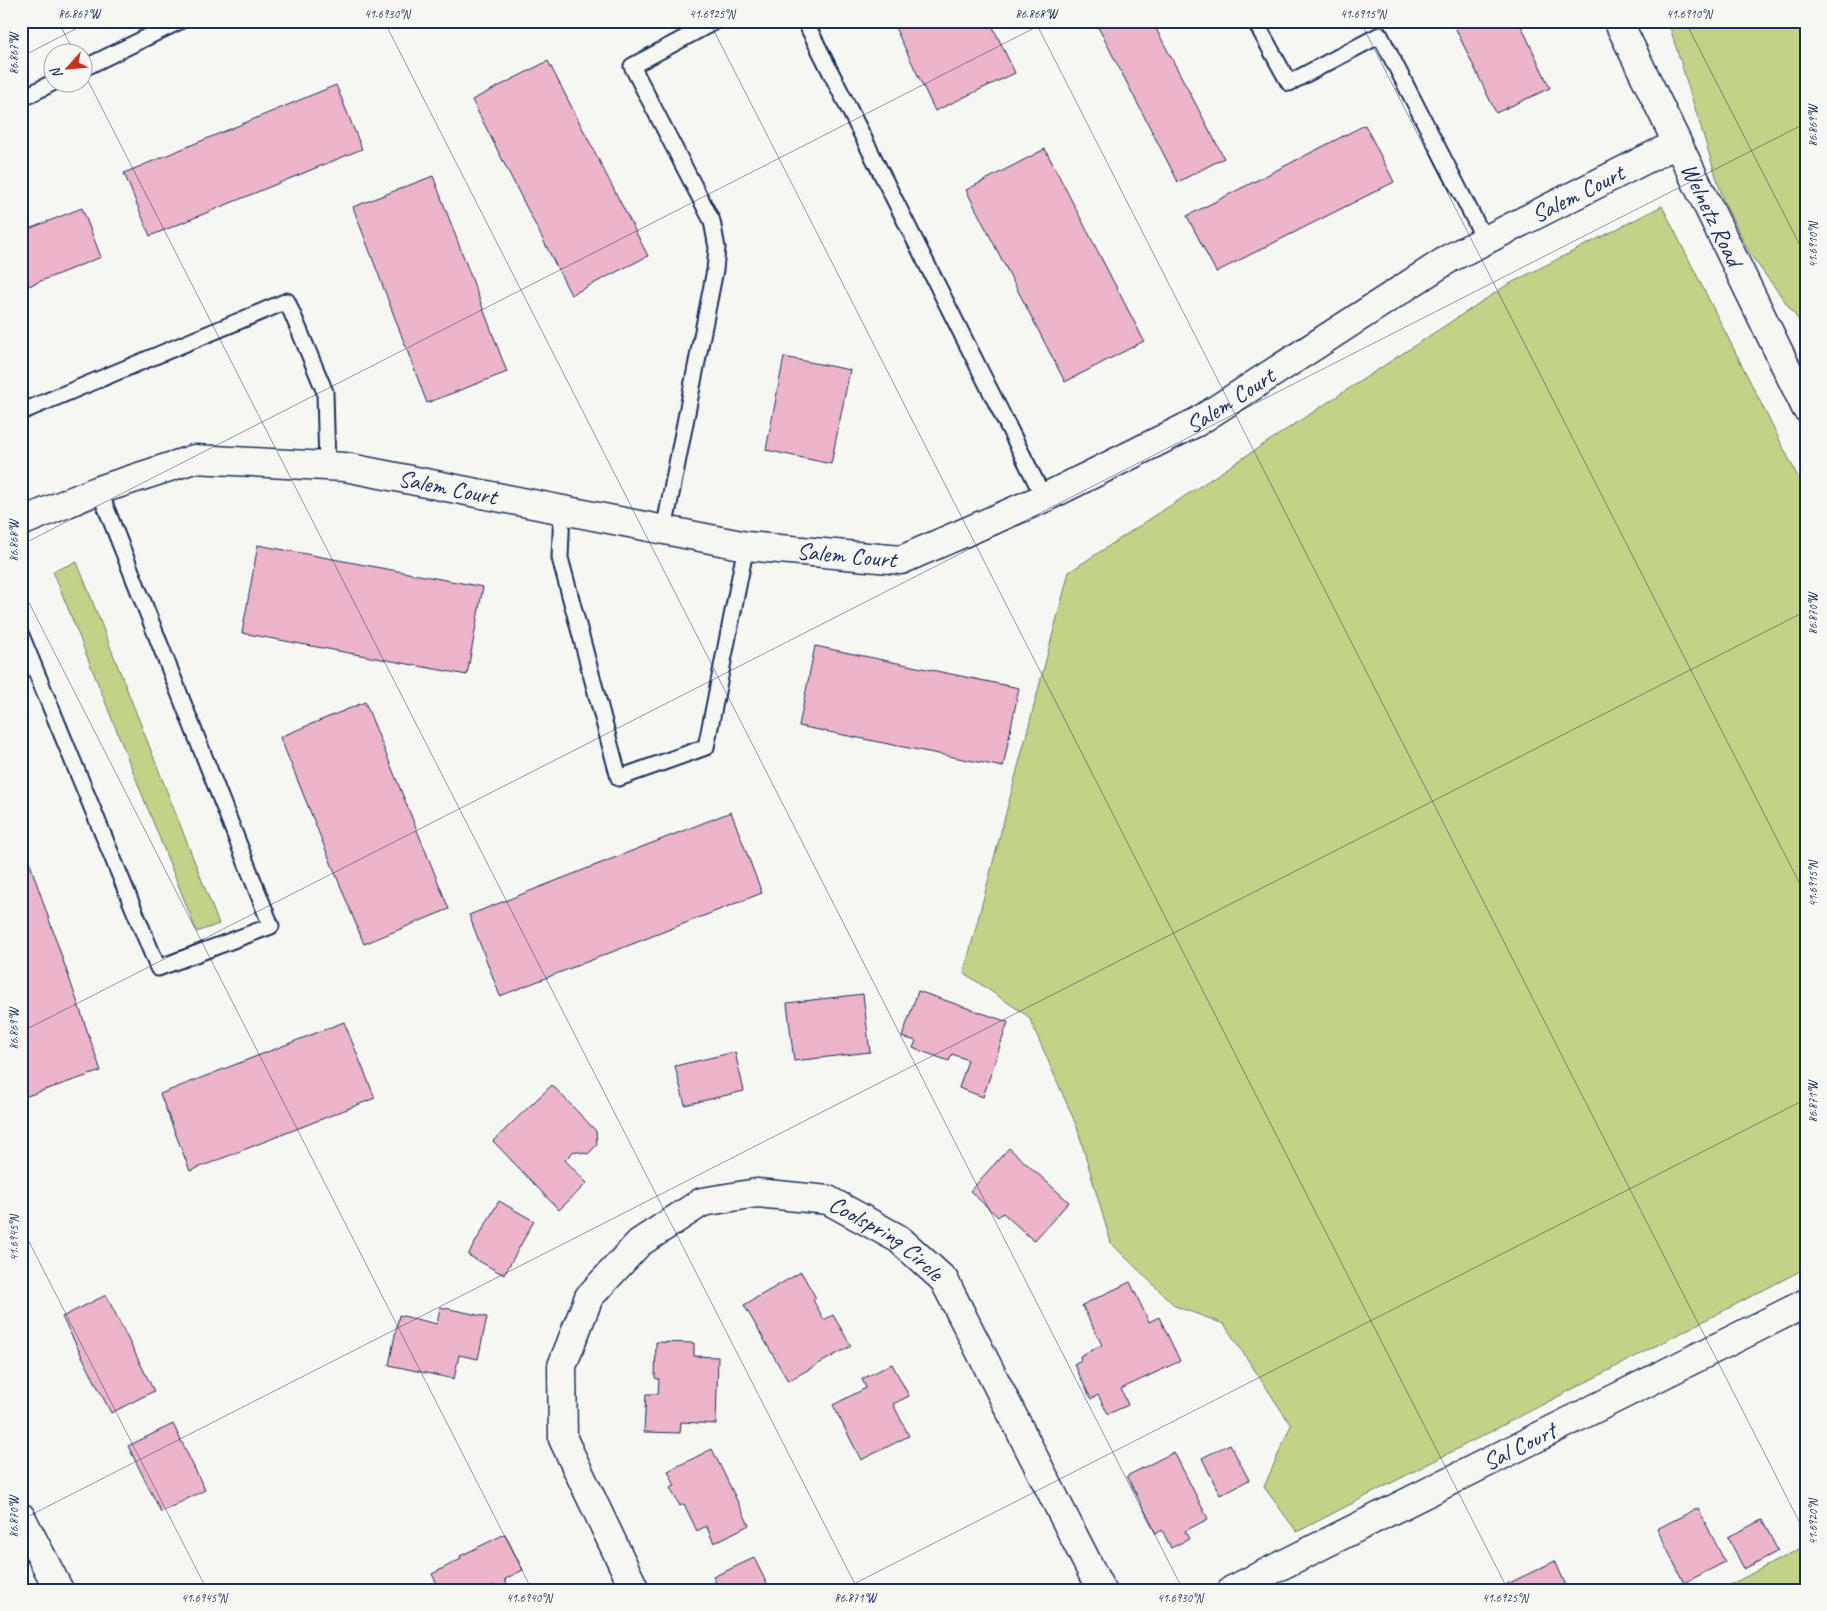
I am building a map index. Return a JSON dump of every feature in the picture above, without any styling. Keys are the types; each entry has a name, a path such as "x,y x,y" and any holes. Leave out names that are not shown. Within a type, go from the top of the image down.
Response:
{"street":[{"name":"Welnetz Road","path":"1618,21 1676,144 1806,408"},
{"name":"Salem Court","path":"21,522 99,490 194,459 346,467 746,546 901,560 1044,498 1197,422 1450,258 1676,144"},
{"name":"Coolspring Circle","path":"636,1590 563,1439 562,1366 589,1297 639,1243 702,1202 757,1193 828,1200 899,1239 944,1280 1101,1590"},
{"name":"Sal Court","path":"1232,1590 1806,1303"},
{"path":"21,1516 59,1590"}],"lane":[{"path":"92,64 180,21"},
{"path":"664,530 715,270 717,248 712,221 632,66 716,21"},
{"path":"805,21 1044,498"},
{"path":"1255,21 1288,83 1380,35 1485,240"},
{"path":"21,99 42,88"},
{"path":"21,412 287,301 325,392 327,466"},
{"path":"21,635 158,968 271,926 99,490"},
{"path":"562,510 560,558 619,778 706,746 746,546"}],"green space":[{"path":"1668,21 1806,21 1806,330 1750,254 1724,202"},
{"path":"1662,206 1806,493 1806,1268 1297,1532 1264,1487 1291,1425 1224,1324 1175,1306 1111,1243 1077,1127 1029,1017 964,973 1069,572 1507,285"},
{"path":"77,562 219,924 197,932 53,571"},
{"path":"1806,1547 1806,1590 1720,1590"}],"building":[{"path":"892,21 990,21 1015,73 935,111"},
{"path":"1095,21 1152,21 1224,158 1178,182"},
{"path":"1452,21 1519,21 1550,88 1496,113"},
{"path":"548,61 648,256 571,295 472,100"},
{"path":"336,85 362,149 150,236 124,173"},
{"path":"1365,125 1394,182 1216,272 1187,216"},
{"path":"1045,149 1144,341 1065,382 966,190"},
{"path":"433,176 507,372 427,403 353,207"},
{"path":"82,208 101,257 21,289 21,232"},
{"path":"784,357 850,370 831,464 766,450"},
{"path":"258,545 483,587 467,675 242,633"},
{"path":"815,646 1019,688 1003,767 799,726"},
{"path":"365,702 449,909 364,944 280,737"},
{"path":"731,812 762,893 500,996 469,915"},
{"path":"28,858 101,1071 21,1098 21,860"},
{"path":"918,991 1008,1022 983,1097 959,1088 968,1060 952,1054 949,1061 913,1048 916,1041 902,1037"},
{"path":"863,994 870,1052 794,1061 787,1003"},
{"path":"344,1022 375,1098 190,1171 160,1094"},
{"path":"735,1052 744,1091 685,1105 675,1066"},
{"path":"552,1085 596,1131 597,1145 588,1154 574,1151 565,1160 587,1183 559,1210 493,1141"},
{"path":"1009,1148 1069,1202 1034,1241 1003,1213 998,1217 970,1191"},
{"path":"499,1201 534,1221 504,1275 468,1255"},
{"path":"801,1272 816,1298 813,1300 824,1320 833,1315 851,1346 788,1381 744,1305"},
{"path":"1130,1282 1149,1322 1159,1317 1180,1361 1121,1389 1128,1405 1108,1414 1098,1395 1091,1399 1074,1364 1081,1360 1080,1356 1102,1345 1082,1305"},
{"path":"106,1295 154,1391 111,1413 62,1317"},
{"path":"440,1307 487,1317 478,1359 459,1355 454,1379 389,1365 399,1315 437,1324"},
{"path":"656,1342 694,1343 694,1356 718,1357 716,1424 681,1422 680,1433 644,1432 646,1394 658,1394 659,1379 655,1378"},
{"path":"892,1364 909,1396 893,1404 909,1436 861,1460 833,1405 866,1388 862,1379"},
{"path":"173,1424 205,1490 161,1512 128,1446"},
{"path":"1230,1444 1249,1480 1220,1495 1202,1458"},
{"path":"712,1449 749,1525 714,1543 706,1526 697,1531 684,1504 680,1506 670,1488 675,1486 668,1471"},
{"path":"1174,1452 1208,1519 1185,1531 1189,1539 1171,1548 1162,1530 1156,1534 1127,1476"},
{"path":"1698,1508 1725,1562 1684,1583 1657,1529"},
{"path":"1762,1520 1778,1551 1744,1569 1728,1537"},
{"path":"505,1534 523,1570 505,1579 509,1590 497,1590 494,1585 484,1590 440,1590 432,1574 461,1559 460,1556"},
{"path":"754,1558 770,1590 720,1590 713,1577"},
{"path":"1555,1561 1568,1590 1495,1590"}]}
